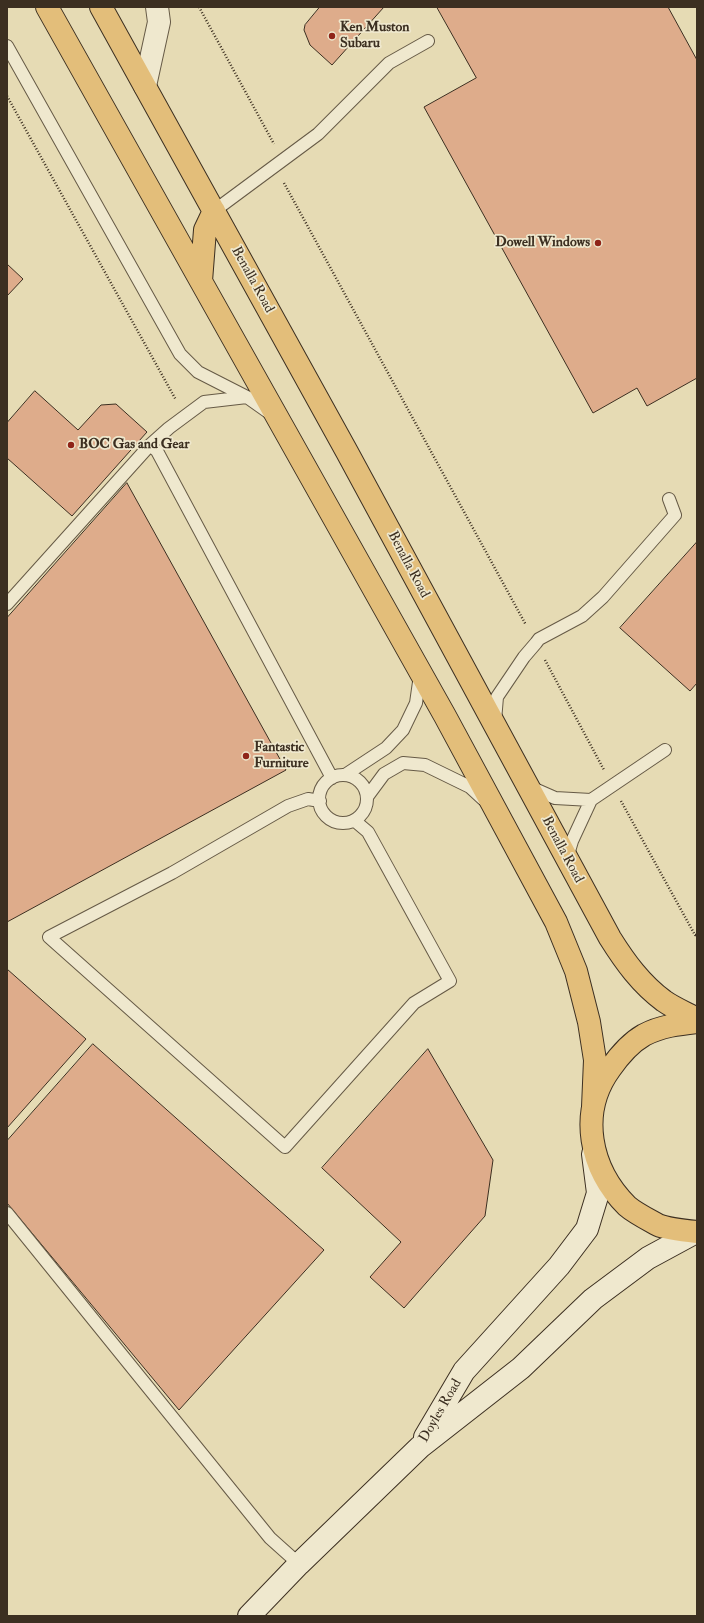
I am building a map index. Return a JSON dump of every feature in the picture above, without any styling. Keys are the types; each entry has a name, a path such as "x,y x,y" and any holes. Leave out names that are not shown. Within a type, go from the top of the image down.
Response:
{"highway":[{"path":"47,7 420,673 556,922 576,971 589,1022 595,1060 591,1126 592,1144 605,1179 628,1207 660,1226 696,1232"},
{"name":"Benalla Road","path":"101,7 347,452 610,938 633,972 649,989 666,1002 697,1019"},
{"path":"201,281 205,230 214,212"},
{"path":"593,1107 603,1079 620,1054 644,1036 672,1025 697,1022"}],"main road":[{"path":"145,86 159,22 157,7"},
{"name":"Doyles Road","path":"420,1447 464,1371 559,1266 587,1229 598,1193 592,1144"},
{"name":"Doyles Road","path":"420,1447 521,1368 594,1299 648,1258 696,1232"},
{"path":"249,1616 299,1564 420,1447"}],"lane":[{"path":"214,212 318,134 389,63 428,41"},
{"path":"7,46 180,354 198,372 247,397 278,420"},
{"path":"7,604 150,445 169,428 204,402 247,397"},
{"path":"150,445 157,451 332,778"},
{"path":"495,726 497,697 524,657 539,639 582,616 603,597 675,515 669,499"},
{"path":"420,673 416,704 403,730 386,748 345,776 332,778 322,788 320,801 325,816 339,823 355,821 365,811 367,797 384,774 403,763 425,765 470,787 497,812"},
{"path":"567,860 572,841 590,800 665,750"},
{"path":"345,776 358,780 367,797"},
{"path":"527,786 555,798 590,800"},
{"path":"320,801 308,799 288,806 172,873 49,937 285,1147 414,1003 450,981 368,832 355,821"},
{"path":"7,1213 265,1532 299,1564"}],"path":[{"path":"199,7 275,146 275,166 612,785 695,935 697,935"},
{"path":"7,96 174,398 192,411"}],"building":[{"name":"Ken Muston Subaru","path":"320,7 384,7 332,65 310,45 304,30 305,25"},
{"name":"Dowell Windows","path":"437,7 668,7 697,60 697,378 647,406 637,388 593,413 424,107 476,78"},
{"path":"7,264 23,279 7,296"},
{"name":"BOC Gas and Gear","path":"35,391 78,430 101,405 116,404 147,432 72,516 7,458 7,423"},
{"path":"127,483 286,770 7,922 7,618"},
{"path":"697,542 697,683 690,691 620,628"},
{"path":"7,969 86,1039 7,1128"},
{"path":"93,1044 324,1250 179,1410 7,1203 7,1141"},
{"path":"428,1049 493,1160 485,1216 404,1308 370,1277 401,1242 322,1168"}],"place":[{"name":"Ken Muston Subaru","path":"332,36"},
{"name":"Dowell Windows","path":"598,243"},
{"name":"BOC Gas and Gear","path":"71,445"},
{"name":"Fantastic Furniture","path":"246,756"}]}
